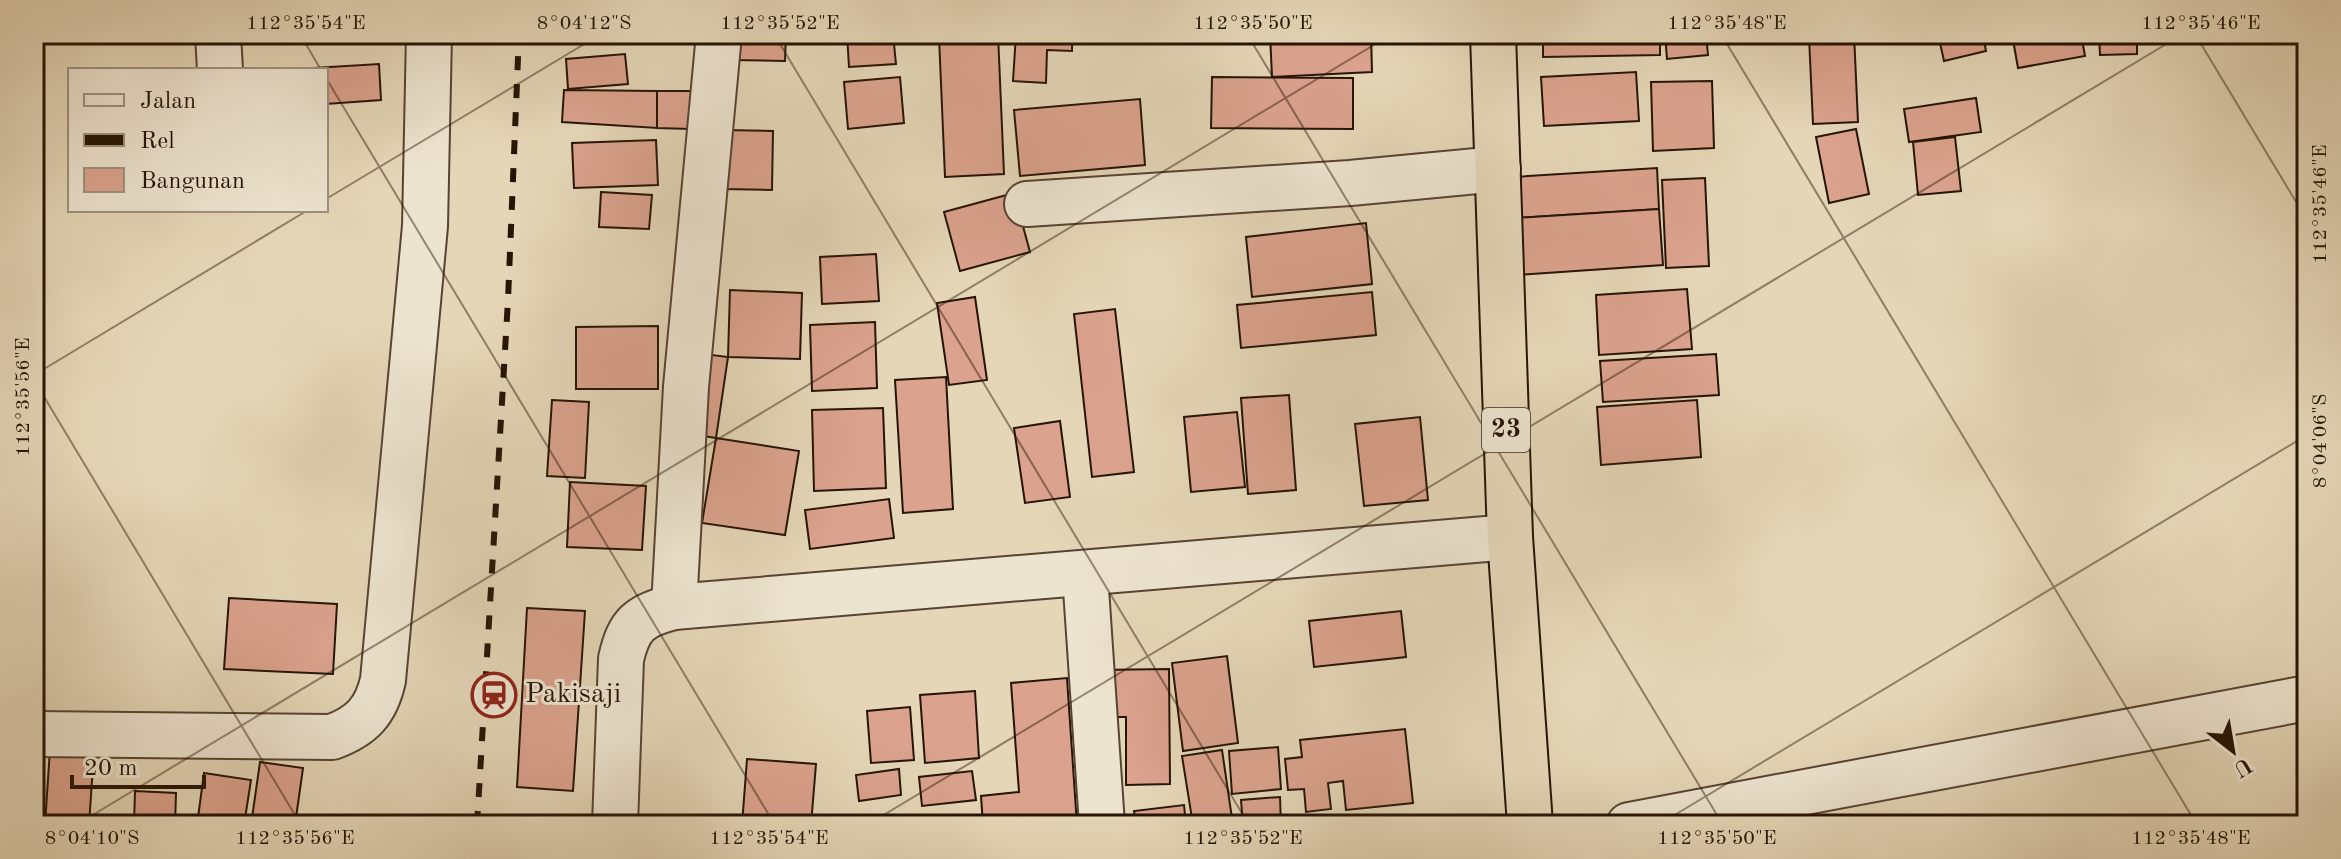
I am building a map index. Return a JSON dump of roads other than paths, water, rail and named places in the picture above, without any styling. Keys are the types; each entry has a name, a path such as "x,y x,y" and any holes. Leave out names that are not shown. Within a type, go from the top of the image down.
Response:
{"highway":[{"name":"23","path":"1493,34 1510,537 1530,825"}],"street":[{"path":"218,34 220,68"},
{"path":"34,734 332,737 365,720 378,704 383,680 425,226 429,34"},
{"path":"674,607 686,387 719,34"},
{"path":"1027,204 1350,183 1498,169"},
{"path":"615,825 621,659 627,633 652,613 674,607 1510,537"},
{"path":"1085,574 1102,825"},
{"path":"1629,825 2307,698"}],"railway":[{"path":"477,825 508,300 519,34"}],"place":[{"name":"Pakisaji","path":"494,695"}]}
